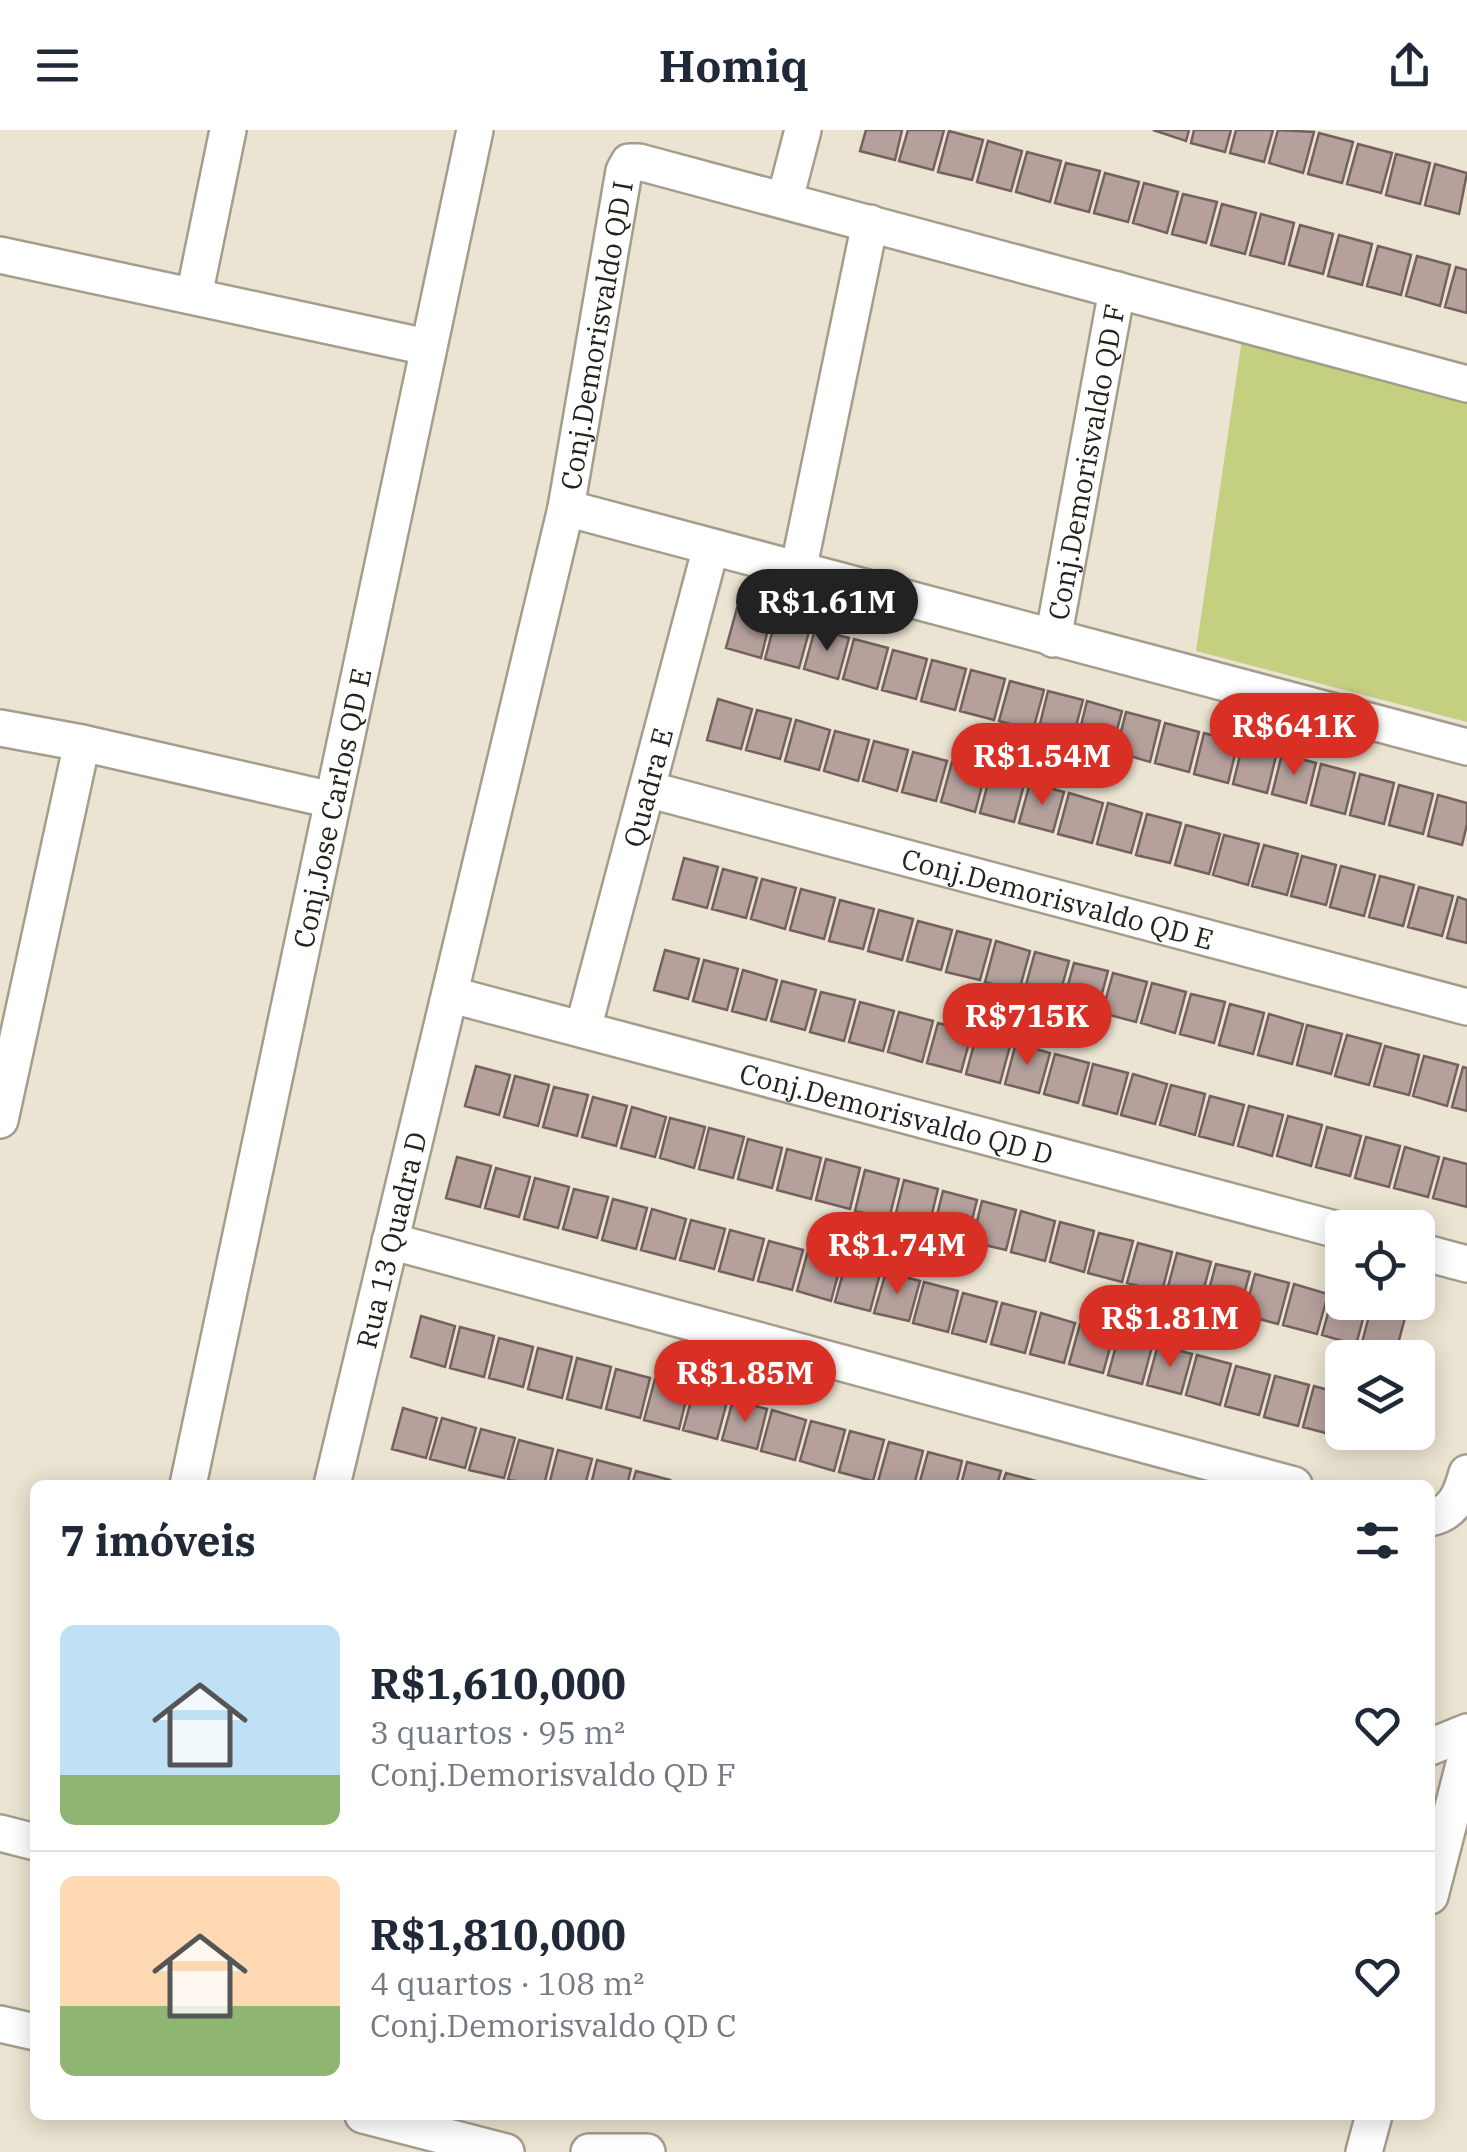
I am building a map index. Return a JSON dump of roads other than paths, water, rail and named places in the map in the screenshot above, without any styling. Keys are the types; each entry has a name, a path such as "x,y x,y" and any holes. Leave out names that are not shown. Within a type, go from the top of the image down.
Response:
{"street":[{"path":"194,296 228,130"},
{"name":"Conj.Jose Carlos QD E","path":"189,1480 475,130"},
{"path":"802,130 785,199 1467,384"},
{"name":"Conj.Demorisvaldo QD I","path":"452,995 566,508 624,172 629,162 640,162 785,199"},
{"path":"798,572 870,223"},
{"path":"0,255 427,346"},
{"name":"Conj.Demorisvaldo QD F","path":"566,508 1053,639 1117,290"},
{"name":"Quadra E","path":"583,1030 711,547"},
{"path":"1053,639 1467,747"},
{"path":"0,728 332,800"},
{"path":"0,1120 82,743"},
{"name":"Conj.Demorisvaldo QD E","path":"647,789 1467,1007"},
{"name":"Conj.Demorisvaldo QD D","path":"452,995 1325,1226"},
{"name":"Rua 13 Quadra D","path":"333,1480 452,995"},
{"path":"390,1241 1275,1480"},
{"path":"1435,1256 1467,1264"},
{"path":"1435,1516 1453,1507 1465,1486"},
{"path":"1435,1745 1467,1732"},
{"path":"1435,1877 1467,1752"},
{"path":"0,1833 30,1841"},
{"path":"0,2024 30,2031"},
{"path":"1364,2152 1373,2120"},
{"path":"374,2129 506,2152"},
{"path":"589,2152 647,2152"}]}
